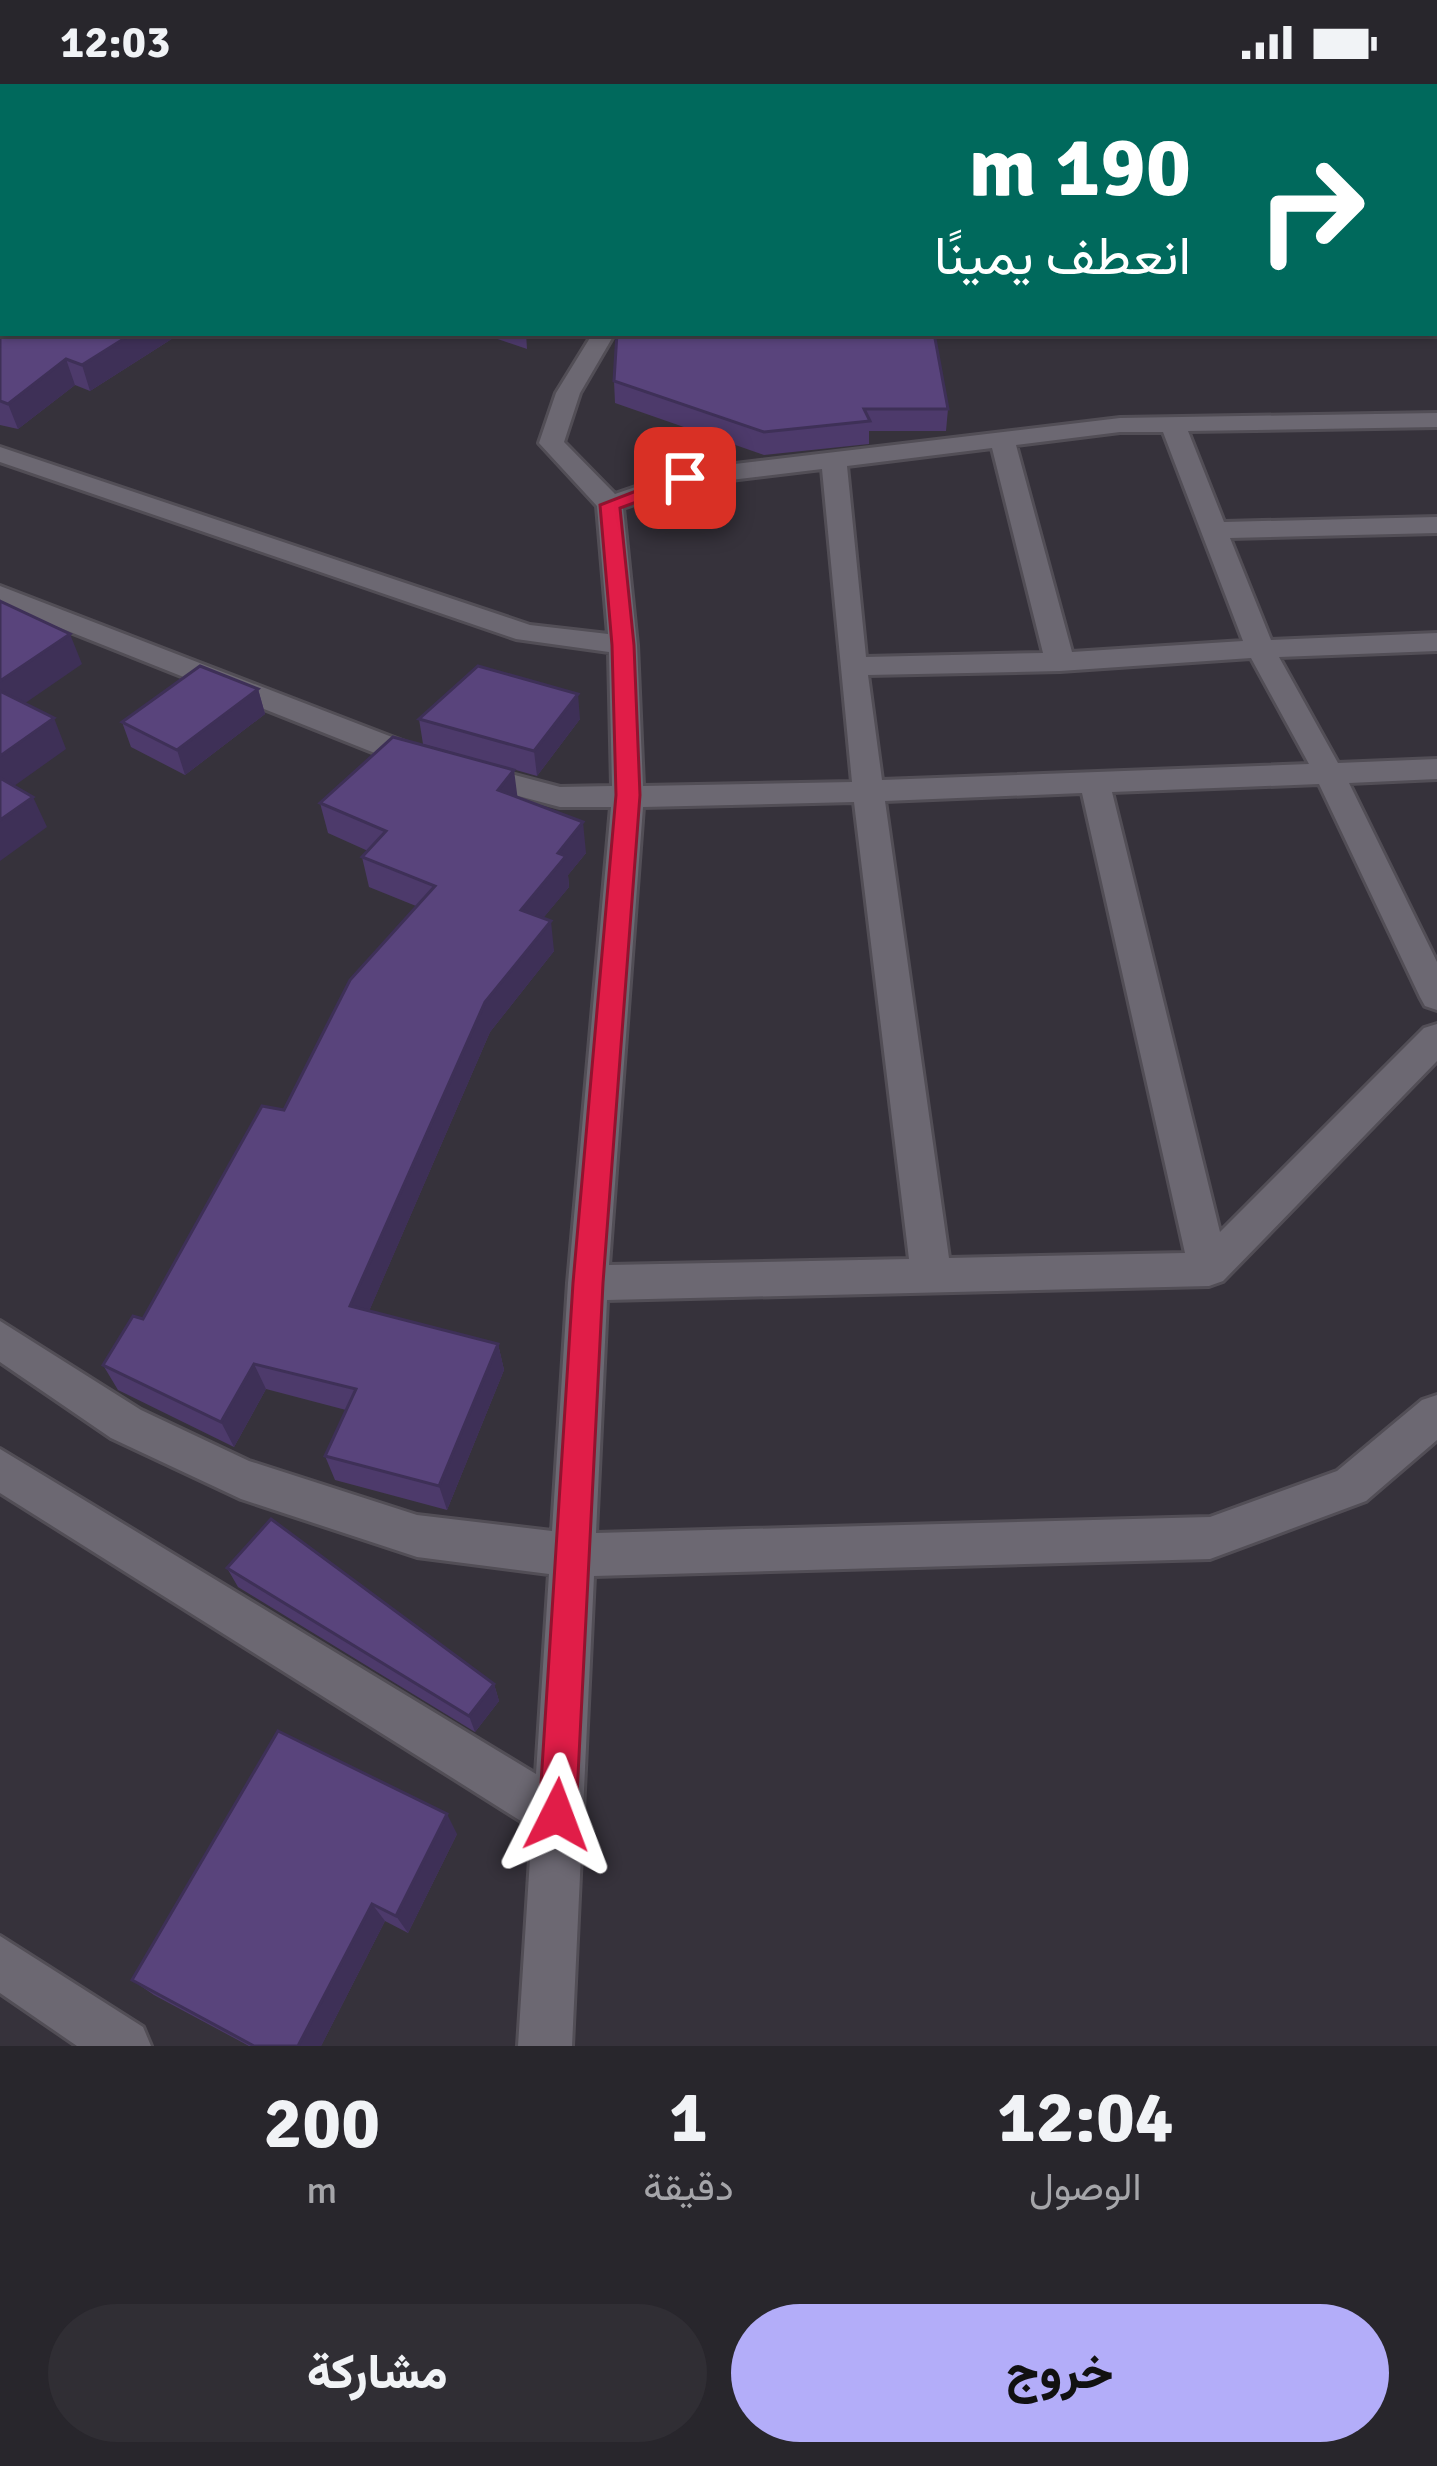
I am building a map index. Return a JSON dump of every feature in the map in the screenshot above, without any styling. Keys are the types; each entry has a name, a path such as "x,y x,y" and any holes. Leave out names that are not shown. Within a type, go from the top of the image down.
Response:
{"street":[{"path":"545,2046 588,1283 628,795 623,645 610,505 551,443 568,393 602,336"},
{"path":"610,505 685,478 1120,425 1437,420"},
{"path":"1173,424 1260,649 1330,776 1437,997"},
{"path":"1002,440 1060,662"},
{"path":"0,454 526,633 623,645"},
{"path":"834,460 852,665 931,1273"},
{"path":"1214,530 1437,525"},
{"path":"0,594 426,762 560,797 868,792 1437,769"},
{"path":"852,665 1060,662 1437,642"},
{"path":"1095,784 1209,1269"},
{"path":"588,1283 1209,1269 1437,1038"},
{"path":"0,1339 126,1424 241,1479 417,1536 572,1556 1210,1538 1352,1486 1437,1414"},
{"path":"0,1468 557,1815"},
{"path":"0,1962 124,2046"}],"building":[{"path":"0,336 128,336 82,365 66,359 8,404 0,401"},
{"path":"617,336 935,336 948,409 864,409 870,421 764,432 614,381"},
{"path":"0,601 70,634 0,681"},
{"path":"200,666 258,689 177,750 122,722"},
{"path":"478,666 578,694 534,751 419,719"},
{"path":"0,691 54,718 0,756"},
{"path":"393,737 514,770 498,790 583,822 558,853 566,856 521,910 551,921 485,1002 350,1306 498,1344 439,1486 325,1456 356,1389 254,1364 221,1422 103,1365 133,1316 143,1319 262,1106 284,1110 350,980 435,886 362,857 386,831 320,803"},
{"path":"0,778 33,797 0,820"},
{"path":"271,1519 494,1684 469,1716 227,1568"},
{"path":"278,1731 447,1814 396,1916 372,1904 298,2046 254,2046 132,1980"}],"route":[{"path":"557,1815 588,1283 628,795 623,645 610,505 685,478"}]}
